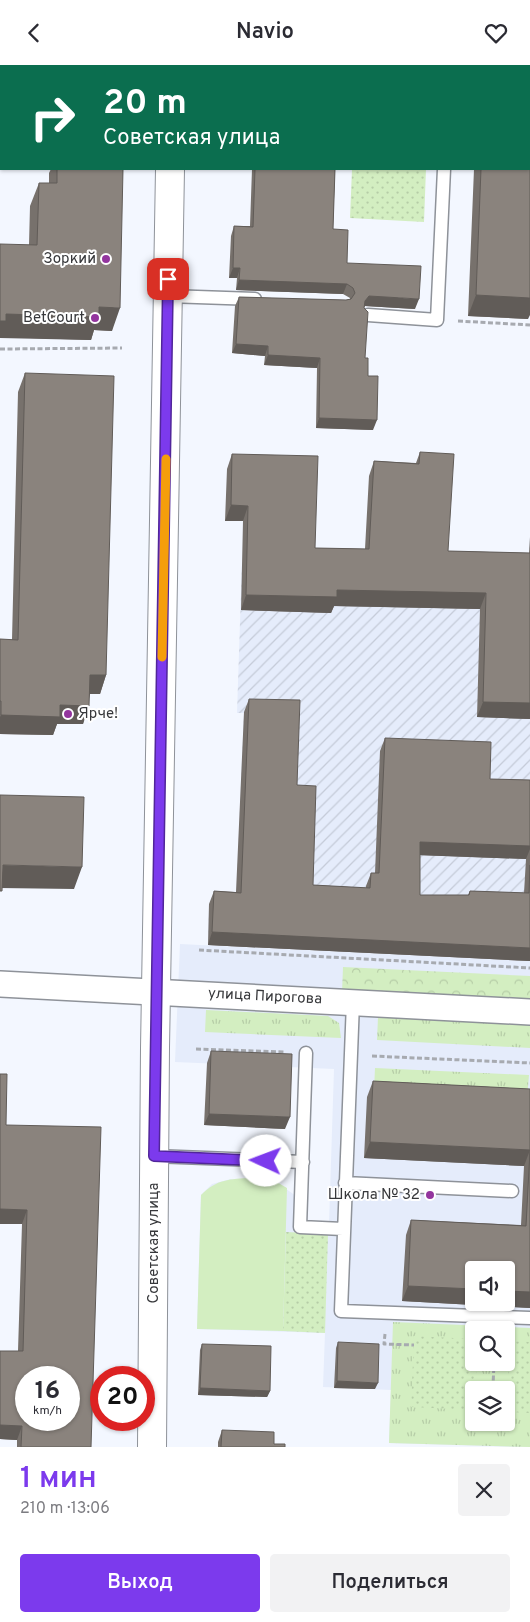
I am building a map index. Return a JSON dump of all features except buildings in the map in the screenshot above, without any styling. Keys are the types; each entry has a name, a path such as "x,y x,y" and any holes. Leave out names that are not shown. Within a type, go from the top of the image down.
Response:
{"street":[{"name":"Советская улица","path":"152,1447 156,992 170,170"},
{"name":"улица Пирогова","path":"0,984 530,1012"}],"lane":[{"path":"368,315 437,320 444,170"},
{"path":"168,296 265,299"},
{"path":"352,1002 341,1311 530,1318"},
{"path":"306,1053 300,1227 344,1229"},
{"path":"154,1156 303,1162"},
{"path":"345,1183 512,1191"}],"path":[{"path":"437,320 530,325"},
{"path":"0,349 122,348"},
{"path":"199,950 530,968"},
{"path":"196,1049 306,1053"},
{"path":"350,1055 530,1063"}],"shaded area":[{"path":"530,537 530,961 208,945 209,904 236,905 244,713 237,713 242,562 528,569"},
{"name":"Школа № 32","path":"180,944 530,961 530,1447 389,1443 391,1390 323,1387 325,1333 197,1329 201,1195 212,1184 231,1179 275,1181 296,1196 298,1214 307,1222 329,1224 334,1069 175,1062"}],"green space":[{"path":"352,170 426,170 424,222 350,218"},
{"path":"343,967 530,976 530,1002 342,993"},
{"path":"206,1010 328,1016 339,1023 341,1038 205,1032"},
{"path":"378,1017 530,1025 530,1048 377,1040"},
{"path":"375,1068 529,1075 527,1098 374,1090"},
{"path":"251,1178 275,1181 287,1188 283,1331 197,1329 201,1195 218,1183"},
{"path":"286,1232 328,1234 325,1333 283,1331"},
{"path":"393,1322 465,1325 465,1371 515,1371 515,1327 530,1328 530,1447 389,1443"},
{"path":"414,1336 465,1339 465,1371 476,1371 476,1381 465,1381 465,1410 411,1407"},
{"path":"515,1341 530,1342 530,1413 515,1412 515,1381 508,1381 508,1371 515,1371"}],"slow traffic":[{"path":"162,657 166,459"}],"place":[{"name":"Зоркий","path":"106,259"},
{"name":"BetCourt","path":"95,318"},
{"name":"Ярче!","path":"68,714"},
{"name":"Школа № 32","path":"430,1195"}],"route":[{"path":"168,279 154,1156 266,1161"}]}
